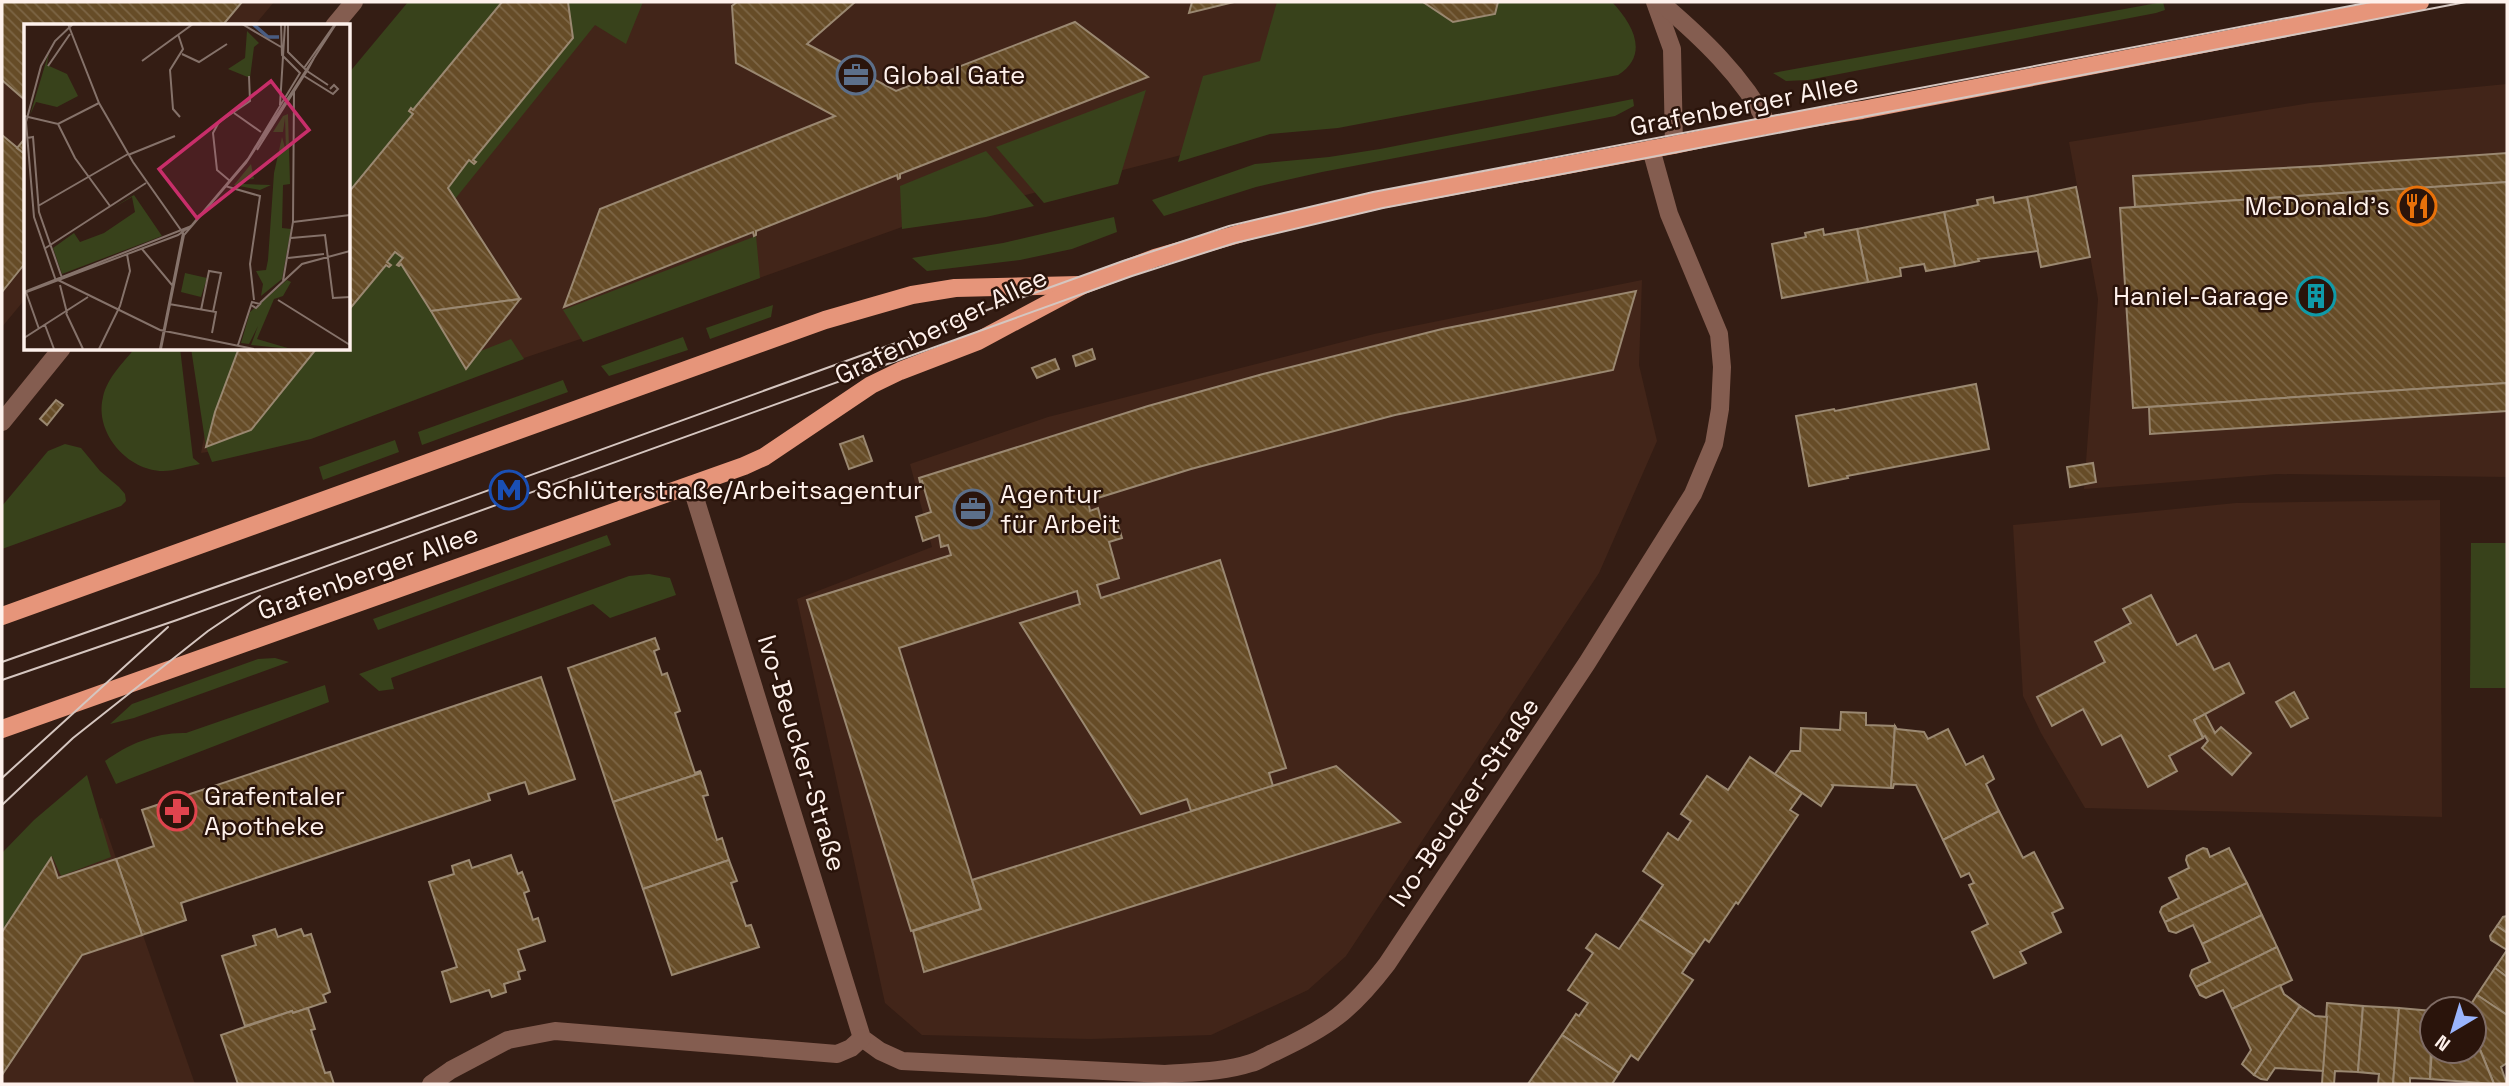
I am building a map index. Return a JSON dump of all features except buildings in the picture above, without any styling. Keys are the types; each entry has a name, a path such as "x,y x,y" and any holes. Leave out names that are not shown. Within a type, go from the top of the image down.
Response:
{"main road":[{"name":"Grafenberger Allee","path":"5,726 765,457 871,385 978,341 1083,285 1155,258 1263,227 1380,200 2420,2"},
{"name":"Grafenberger Allee","path":"2,615 837,316 912,295 955,288 1083,285"}],"street":[{"path":"336,24 354,2"},
{"path":"1657,2 1703,38 1731,71 1768,125"},
{"path":"1657,2 1672,49 1674,145"},
{"name":"Ivo-Beucker-Straße","path":"691,485 862,1038 880,1051 902,1061 1165,1074 1206,1072 1250,1063 1304,1039 1338,1018 1363,996 1587,663 1693,494 1714,444 1720,409 1722,367 1719,334 1670,214 1651,149"},
{"path":"2,422 60,350"},
{"path":"431,1084 451,1070 508,1040 555,1031 837,1054 851,1048 862,1038"}],"shaded area":[{"path":"2,2 274,2 256,24 24,24 24,300 2,327"},
{"path":"492,2 1587,2 1189,153 905,226 521,359 314,435 201,453 221,350 350,350 350,168"},
{"path":"2507,84 2507,477 2277,474 2084,489 2098,299 2069,142 2310,103"},
{"path":"1642,280 1639,365 1657,441 1599,573 1346,956 1308,990 1211,1035 1091,1039 922,1035 885,1003 797,599 932,547 910,464 1048,417 1374,334"},
{"path":"2440,500 2442,817 2085,808 2041,733 2023,696 2013,525 2236,503"},
{"path":"102,818 195,1084 2,1084 2,891 36,842"}],"green space":[{"path":"408,2 502,2 413,110 410,109 413,114 350,191 350,72"},
{"path":"568,2 643,2 626,44 595,25 455,199 448,188 469,160 475,164 473,160 573,38"},
{"path":"1277,2 1423,2 1454,22 1494,14 1498,2 1612,2 1632,29 1636,49 1628,67 1618,75 1338,128 1270,134 1178,162 1203,76 1260,61"},
{"path":"2163,2 2165,10 2156,13 1808,80 1786,81 1773,73"},
{"path":"1146,90 1118,184 1044,203 996,147"},
{"path":"1633,99 1634,106 1615,116 1322,172 1256,187 1164,216 1152,200 1255,164 1380,149"},
{"path":"986,151 1034,206 986,217 902,229 900,186"},
{"path":"1114,217 1117,232 1072,249 1020,260 927,271 912,258 1003,243"},
{"path":"756,236 760,278 583,342 563,310"},
{"path":"395,252 403,258 398,265 401,264 431,311 468,356 511,339 524,359 311,439 212,462 206,447 191,350 238,350 215,412 207,447 251,430 315,350 350,350 350,309 386,265 391,265 387,262"},
{"path":"773,305 771,317 710,339 706,328"},
{"path":"683,337 688,350 609,376 601,366"},
{"path":"133,350 180,350 193,458 200,464 168,471 150,469 126,457 116,448 104,424 102,411 105,390"},
{"path":"563,380 568,392 422,445 418,432"},
{"path":"395,440 399,452 323,480 319,467"},
{"path":"65,444 81,448 100,471 125,494 126,501 121,506 2,549 2,506 48,451"},
{"path":"607,535 611,545 378,630 373,619"},
{"path":"2471,543 2507,543 2507,688 2470,688"},
{"path":"649,574 670,578 676,595 610,618 593,604 391,678 394,689 379,691 359,674 629,576"},
{"path":"275,658 289,662 134,718 110,724 132,704 258,659"},
{"path":"325,685 329,702 116,784 105,761 143,740 186,733"},
{"path":"87,775 111,857 61,876 52,856 2,931 2,853 34,820"}],"tram line":[{"path":"2,662 384,528 1123,261 1229,226 1373,192 2371,2"},
{"path":"2,680 177,620 1132,276 1235,243 1383,208 2466,2"},
{"path":"2,805 73,738 208,631 260,596"},
{"path":"2,778 168,627"}],"place":[{"name":"Global Gate","path":"856,75"},
{"name":"McDonald's","path":"2417,206"},
{"name":"Haniel-Garage","path":"2316,296"},
{"name":"Schlüterstraße/Arbeitsagentur","path":"509,490"},
{"name":"Agentur für Arbeit","path":"973,509"},
{"name":"Grafentaler Apotheke","path":"177,811"}]}
